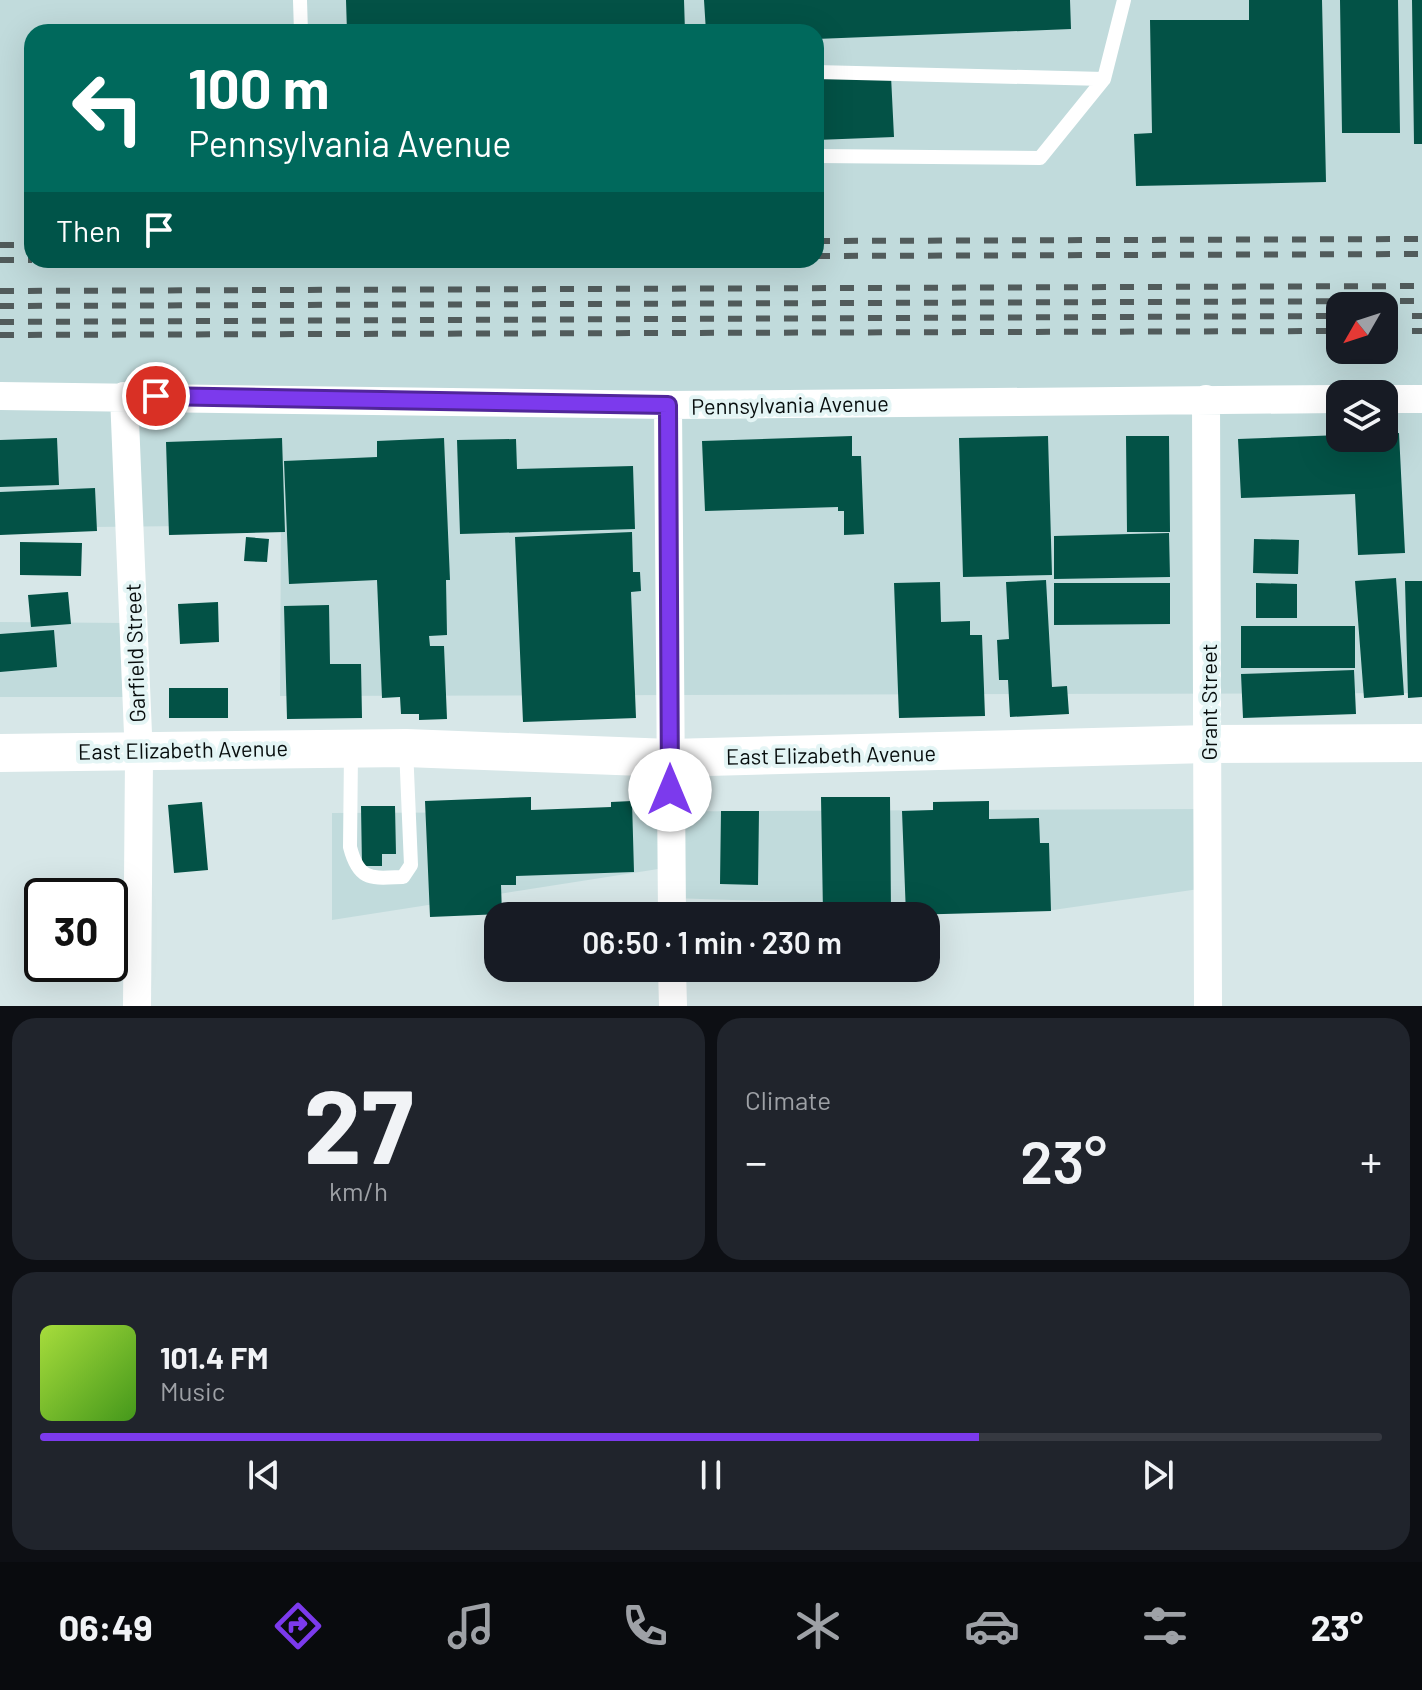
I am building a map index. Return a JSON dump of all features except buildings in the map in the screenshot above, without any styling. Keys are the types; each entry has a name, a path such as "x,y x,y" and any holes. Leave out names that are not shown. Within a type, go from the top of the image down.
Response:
{"street":[{"name":"Pennsylvania Avenue","path":"0,396 668,405 1326,399"},
{"name":"Garfield Street","path":"124,396 138,749 137,1006"},
{"name":"Grant Street","path":"1206,399 1208,1006"},
{"path":"1398,399 1422,399"},
{"path":"668,405 672,902"},
{"name":"East Elizabeth Avenue","path":"0,753 406,748 670,758 1208,744 1422,743"},
{"path":"672,982 673,1006"}],"lane":[{"path":"300,0 301,24"},
{"path":"824,156 1040,158 1104,79 1124,0"},
{"path":"824,72 1104,79"},
{"path":"350,748 350,847 360,872 371,878 403,877 411,865 406,748"}],"shaded area":[{"path":"0,0 1422,0 1422,693 280,696 281,525 0,528"},
{"path":"0,622 125,623 126,697 0,697"},
{"path":"1206,809 1206,888 1053,910 940,906 940,902 671,898 671,867 332,920 332,813"}],"railway":[{"path":"824,241 1422,239"},
{"path":"0,245 24,245"},
{"path":"824,256 1422,254"},
{"path":"0,260 24,260"},
{"path":"0,291 1422,286"},
{"path":"0,306 1422,301"},
{"path":"0,322 1326,316"},
{"path":"1398,316 1422,316"},
{"path":"0,335 1326,331"},
{"path":"1398,331 1422,331"}],"route":[{"path":"156,396 668,405 670,790"}]}
